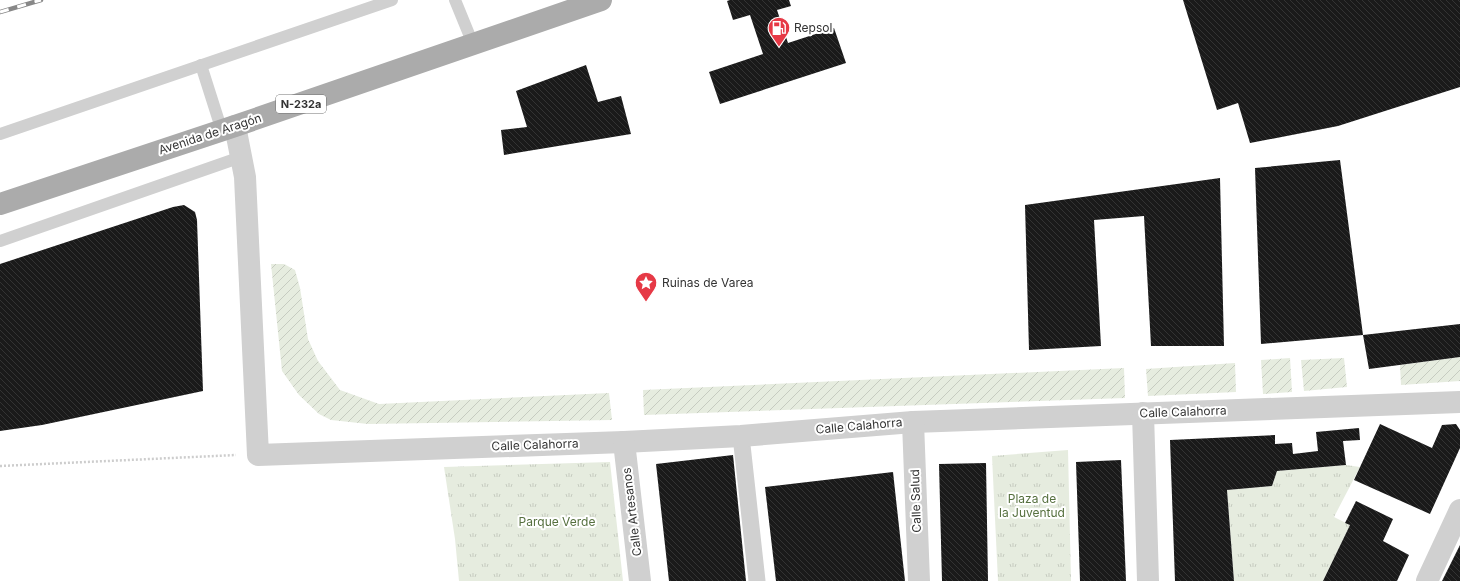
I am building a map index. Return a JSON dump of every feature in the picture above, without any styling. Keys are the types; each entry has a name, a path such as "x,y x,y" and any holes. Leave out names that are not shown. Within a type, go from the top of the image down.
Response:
{"main road":[{"name":"Avenida de Aragón","path":"0,204 229,129 601,0"}],"street":[{"path":"229,129 241,157 245,178 258,454"},
{"name":"Calle Calahorra","path":"258,454 624,442 741,436 913,422 1460,402"},
{"path":"1143,413 1148,581"},
{"name":"Calle Salud","path":"913,422 919,581"},
{"path":"741,436 757,581"},
{"name":"Calle Artesanos","path":"624,442 640,581"},
{"path":"1427,581 1460,510"}],"lane":[{"path":"0,134 392,0"},
{"path":"455,0 473,44"},
{"path":"201,65 229,129"},
{"path":"0,241 241,157"}],"path":[{"path":"0,466 258,454"}],"green space":[{"path":"271,264 284,264 295,270 300,288 308,339 318,361 340,390 379,404 609,393 612,420 368,424 331,420 319,414 299,395 282,371"},
{"path":"1460,357 1460,381 1401,385 1400,365"},
{"path":"1290,358 1292,392 1263,394 1261,360"},
{"path":"1344,358 1347,387 1304,391 1301,360"},
{"path":"1235,363 1236,392 1148,396 1146,369"},
{"path":"1124,368 1125,398 644,415 643,390"},
{"name":"Plaza de la Juventud","path":"1068,450 1071,581 998,581 992,456"},
{"name":"Parque Verde","path":"610,462 623,581 459,581 455,539 444,467"},
{"path":"1346,465 1360,467 1334,517 1350,525 1323,581 1234,581 1227,490 1272,486 1277,471"}],"building":[{"path":"789,0 791,6 777,10 788,43 834,28 846,63 720,104 709,72 763,54 750,15 733,20 727,1"},
{"path":"1183,0 1460,0 1460,87 1338,126 1250,143 1238,103 1217,110"},
{"path":"586,65 598,102 621,96 631,134 504,155 501,130 527,127 516,91"},
{"path":"1340,160 1363,335 1261,344 1255,168"},
{"path":"1220,178 1224,346 1151,346 1144,216 1094,220 1101,346 1029,350 1025,205"},
{"path":"184,205 195,212 197,220 203,391 42,425 0,431 0,264 173,207"},
{"path":"1460,324 1460,357 1369,369 1363,335"},
{"path":"1380,424 1432,448 1442,425 1456,424 1460,430 1460,448 1430,514 1354,480"},
{"path":"1359,428 1360,440 1343,441 1346,465 1277,471 1272,486 1227,490 1234,581 1175,581 1170,440 1275,435 1275,444 1292,443 1293,454 1318,451 1316,432"},
{"path":"733,455 746,581 669,581 656,464"},
{"path":"1121,460 1126,581 1080,581 1076,462"},
{"path":"986,463 988,581 942,581 939,464"},
{"path":"893,472 905,581 776,581 765,487"},
{"path":"1356,501 1393,519 1383,541 1409,555 1397,581 1323,581 1350,525 1345,523"},
{"path":"1460,545 1460,581 1442,581"}],"railway":[{"path":"0,12 41,0"}],"place":[{"name":"Repsol","path":"779,48"},
{"name":"Ruinas de Varea","path":"646,302"}]}
